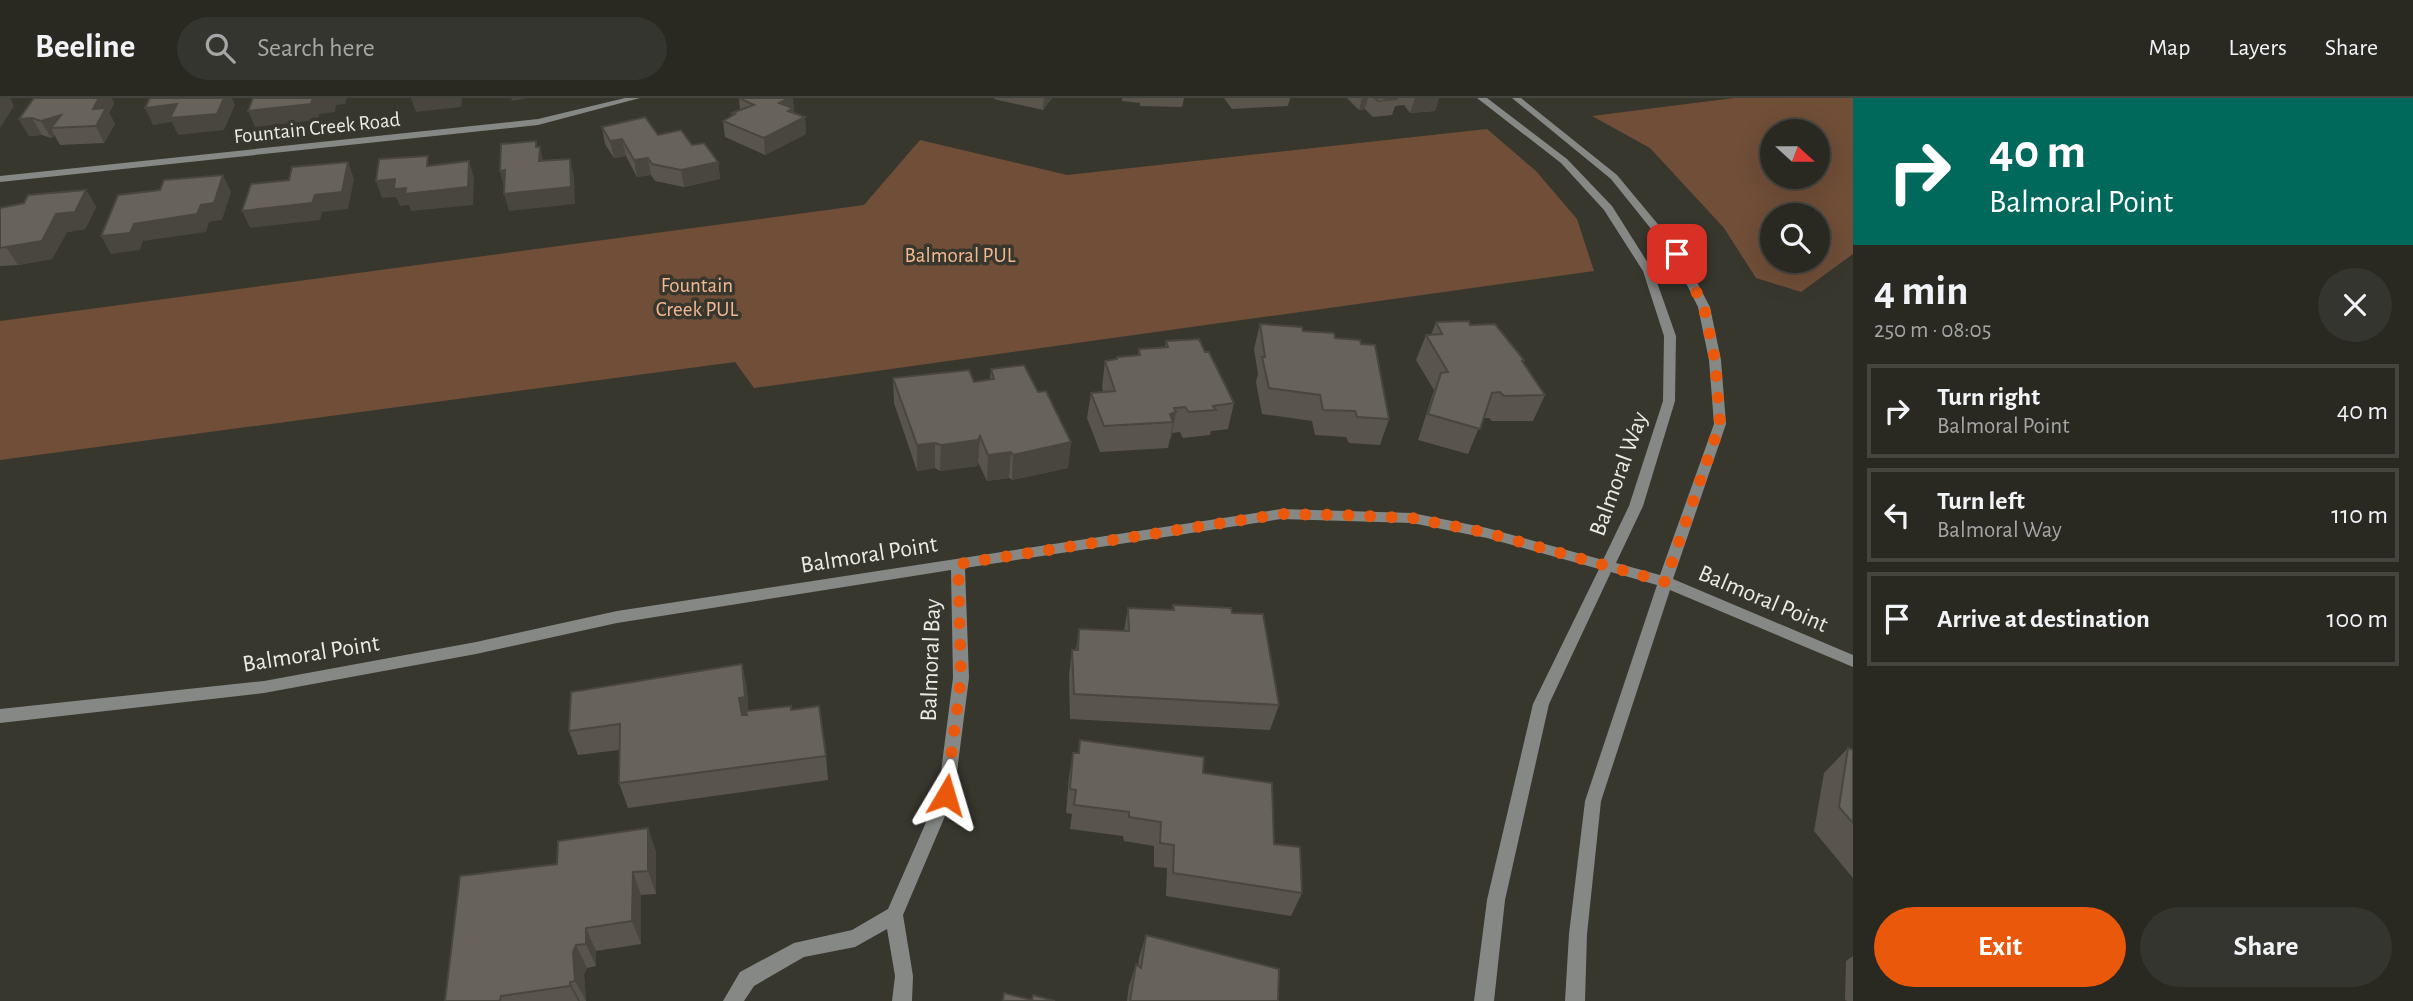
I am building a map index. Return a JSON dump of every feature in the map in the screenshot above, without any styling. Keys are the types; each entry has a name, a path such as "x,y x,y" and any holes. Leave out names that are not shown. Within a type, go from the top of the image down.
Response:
{"street":[{"name":"Fountain Creek Road","path":"0,179 538,121 636,98"},
{"name":"Balmoral Way","path":"1481,98 1564,162 1608,208 1648,271 1670,336 1669,401 1636,506 1541,704 1496,900 1484,1001"},
{"path":"1516,98 1614,177 1677,254 1704,307 1715,360 1720,424 1592,801 1578,934 1575,1001"},
{"name":"Balmoral Point","path":"0,716 264,687 476,648 617,617 1281,514 1412,518 1488,533 1665,582 1853,662"},
{"name":"Balmoral Bay","path":"894,915 946,795 961,678 958,564"},
{"path":"733,1001 747,978 801,949 855,938 894,915 904,976 902,1001"}],"green space":[{"path":"1734,98 1853,98 1853,254 1830,271 1830,203 1760,203 1760,273 1827,273 1801,292 1756,278 1724,228 1650,148 1592,116"},
{"path":"1487,129 1536,171 1577,219 1594,271 754,388 735,362 0,460 0,321 864,205 920,140 1067,175"}],"building":[{"path":"34,98 99,98 93,109 106,108 96,126 51,128 61,115 41,121 32,118 19,119"},
{"path":"150,98 224,98 217,114 170,118 177,104 145,108"},
{"path":"253,98 313,98 311,104 248,111"},
{"path":"739,98 789,98 779,103 793,108 788,111 805,117 764,138 723,121 735,114 732,113 754,105"},
{"path":"1375,98 1396,98 1397,99 1378,101"},
{"path":"645,117 658,135 681,130 692,145 704,143 718,162 681,170 652,164 648,158 634,160 622,139 610,141 602,127"},
{"path":"536,141 536,147 540,147 539,161 570,159 571,187 504,194 505,170 500,171 501,144"},
{"path":"428,156 427,166 469,161 468,187 405,194 406,188 394,189 395,179 376,181 379,159"},
{"path":"348,162 342,192 315,195 312,203 242,211 251,184 289,180 292,167"},
{"path":"223,175 214,203 201,205 197,214 134,224 130,233 101,236 118,195 160,190 164,180"},
{"path":"86,190 75,212 56,214 42,241 0,248 0,208 24,203 28,195"},
{"path":"1469,321 1470,325 1495,324 1524,360 1522,361 1545,395 1504,396 1500,392 1492,393 1480,429 1428,414 1441,373 1448,372 1426,335 1442,334 1436,322"},
{"path":"1260,324 1302,327 1303,331 1334,333 1335,338 1360,340 1361,344 1375,345 1389,419 1357,417 1355,411 1323,410 1320,395 1269,388 1262,357 1265,357"},
{"path":"1199,339 1205,352 1209,352 1234,403 1213,406 1216,410 1189,412 1185,407 1174,408 1176,412 1170,414 1173,422 1104,426 1091,393 1115,391 1105,361 1140,355 1139,349 1168,347 1166,341"},
{"path":"1024,365 1038,392 1046,391 1071,442 1013,455 1011,452 988,455 980,436 978,440 917,445 893,378 969,370 974,382 994,379 991,369"},
{"path":"1173,605 1231,608 1232,613 1263,614 1279,705 1074,694 1072,650 1078,650 1079,629 1129,631 1128,608 1174,610"},
{"path":"742,664 745,697 739,698 742,715 747,715 746,711 819,706 826,756 619,783 620,724 569,731 571,692"},
{"path":"1080,740 1204,757 1203,773 1272,783 1274,844 1300,847 1302,893 1173,873 1174,845 1160,843 1161,822 1129,817 1129,812 1074,805 1076,790 1070,789 1073,753 1079,753"},
{"path":"1848,748 1853,750 1853,823 1839,807"},
{"path":"648,828 648,871 633,872 632,921 586,928 586,944 576,945 573,952 575,981 570,982 570,986 501,996 500,1001 445,1001 460,876 557,864 558,841"},
{"path":"1146,935 1279,969 1278,1001 1130,1001 1136,964 1141,968"},
{"path":"1004,993 1032,1000 1033,995 1055,1001 1003,1001"}],"route":[{"path":"946,795 961,678 958,564 1281,514 1341,515 1412,518 1488,533 1665,582 1720,424 1715,360 1704,307 1677,254"}],"park label":[{"name":"Balmoral PUL","path":"960,255"},
{"name":"Fountain Creek PUL","path":"697,297"}]}
